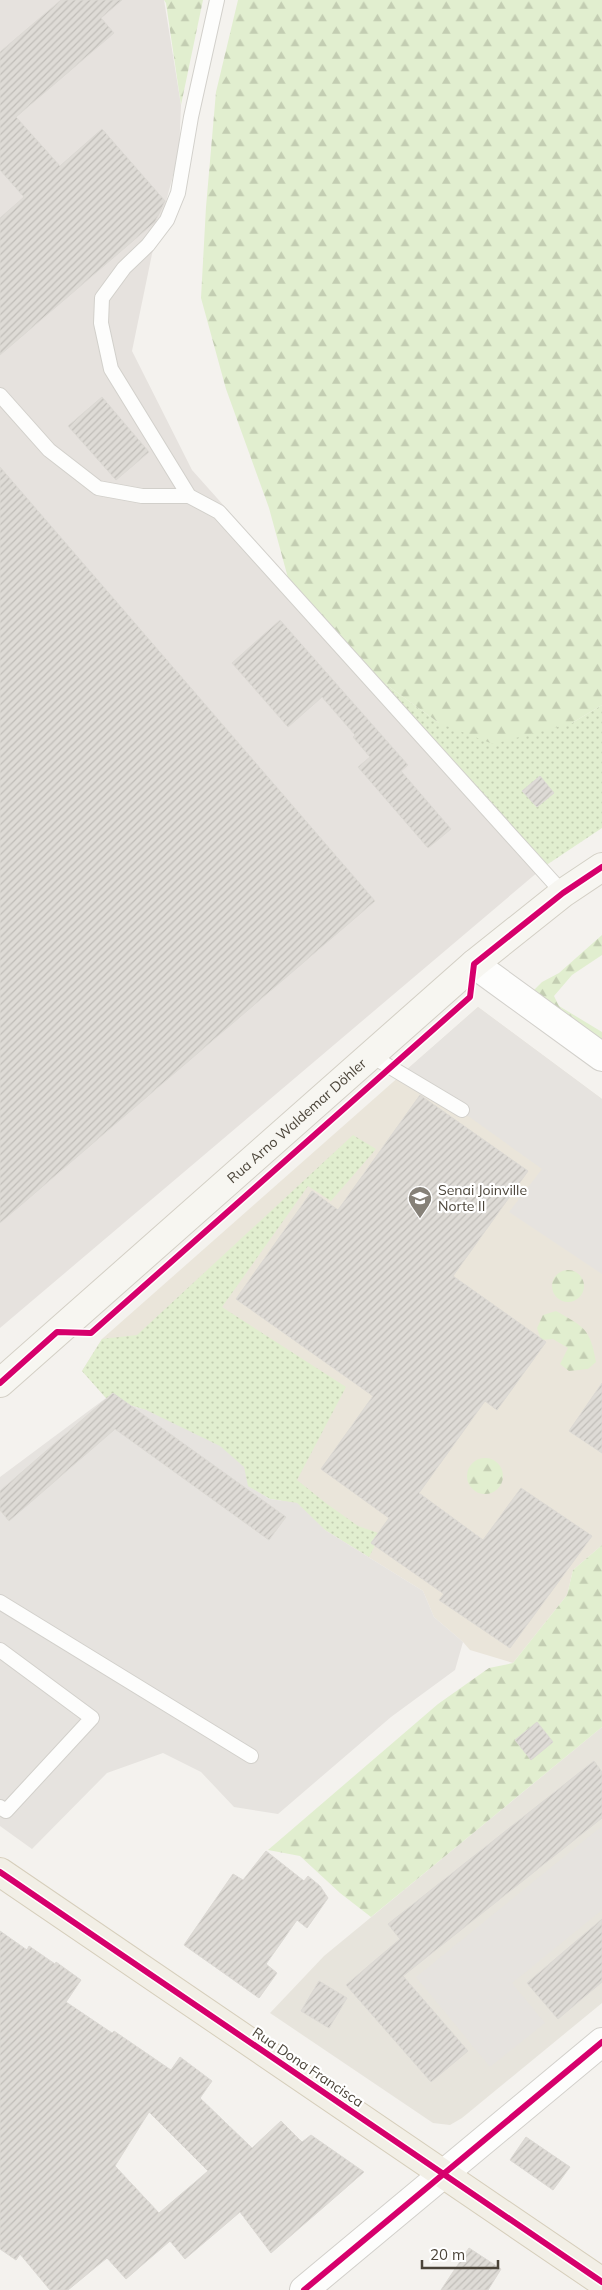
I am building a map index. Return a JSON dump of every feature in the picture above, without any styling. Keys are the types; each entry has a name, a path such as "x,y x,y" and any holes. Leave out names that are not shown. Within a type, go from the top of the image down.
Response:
{"main road":[{"name":"Rua Arno Waldemar Döhler","path":"0,1383 474,964 562,893 602,867"},
{"name":"Rua Dona Francisca","path":"0,1872 602,2282"}],"street":[{"path":"474,964 602,1057"},
{"path":"304,2290 602,2042"}],"lane":[{"path":"189,496 111,369 102,323 102,298 124,268 168,220 178,193 185,162 190,117 217,0"},
{"path":"0,395 49,450 98,488 142,496 189,496 219,512 562,893"},
{"path":"370,1055 462,1110"},
{"path":"0,1602 251,1756"},
{"path":"0,1650 92,1718 6,1811 0,1807"}],"shaded area":[{"path":"0,0 164,0 181,105 179,153 152,254 132,351 192,470 545,866 0,1328"},
{"name":"Senai Joinville Norte II","path":"478,1007 602,1099 602,1545 573,1570 567,1595 513,1663 470,1650 434,1617 423,1591 325,1530 146,1410 106,1398 82,1371 102,1339"},
{"path":"478,1007 602,1099 602,1274 509,1212 542,1169 405,1071"},
{"path":"106,1398 146,1410 220,1446 244,1467 248,1486 270,1499 297,1503 325,1530 423,1591 434,1617 463,1642 455,1670 391,1717 278,1814 234,1807 201,1772 163,1753 107,1773 32,1849 0,1826 0,1477"},
{"path":"602,1727 602,2003 462,2118 450,2125 433,2123 270,2013 324,1956"},
{"path":"602,1826 602,1910 512,1983 545,2023 490,2067 416,1977"}],"green space":[{"path":"164,0 203,0 181,105 166,3"},
{"path":"238,0 602,0 602,705 572,723 493,744 439,723 380,680 288,578 269,508 226,389 201,298 206,207 216,92"},
{"path":"380,680 439,723 572,723 602,705 602,828 545,866"},
{"path":"602,935 602,955 572,975 554,996 559,1006 602,1032 602,1048 529,995 542,982 559,973"},
{"path":"353,1135 376,1149 331,1201 308,1186 222,1307 346,1387 297,1480 358,1526 381,1534 369,1557 325,1530 297,1503 270,1499 247,1486 244,1467 175,1425 146,1410 106,1398 82,1371 102,1339 137,1335"},
{"path":"568,1270 574,1271 579,1275 583,1280 583,1292 579,1297 574,1301 568,1302 562,1301 557,1297 553,1292 552,1286 553,1280 557,1275 562,1271"},
{"path":"556,1311 579,1325 588,1335 596,1362 588,1369 569,1371 560,1364 568,1348 553,1339 541,1340 537,1328 543,1315"},
{"path":"485,1458 497,1464 503,1476 497,1488 485,1494 473,1488 467,1476 473,1464"},
{"path":"602,1545 602,1727 371,1917 340,1893 300,1856 268,1850 438,1704 489,1668 513,1663 567,1595 573,1570"}],"building":[{"path":"61,0 122,0 101,18 114,33 16,117 60,166 102,129 165,201 155,222 0,355 0,218 24,197 0,170 0,52"},
{"path":"102,397 149,452 116,480 68,426"},
{"path":"0,467 375,901 0,1223"},
{"path":"280,620 408,765 401,771 451,829 428,848 358,767 370,757 353,737 355,735 322,697 288,727 232,663"},
{"path":"540,776 554,793 537,807 522,791"},
{"path":"420,1095 528,1171 453,1276 546,1342 497,1410 485,1401 419,1493 483,1540 521,1488 592,1536 510,1648 439,1600 444,1594 371,1543 389,1518 321,1469 373,1396 236,1299 312,1191 338,1210"},
{"path":"602,1383 602,1453 569,1431"},
{"path":"113,1393 286,1517 269,1540 115,1429 9,1521 0,1510 0,1491"},
{"path":"537,1722 553,1742 531,1760 515,1740"},
{"path":"594,1761 602,1772 602,1818 403,1976 468,2051 431,2082 346,1985 400,1939 388,1924"},
{"path":"266,1851 304,1881 308,1876 320,1886 328,1898 307,1928 297,1920 266,1964 277,1973 259,1998 184,1945 233,1874 243,1880"},
{"path":"602,1919 602,1982 558,2019 527,1983"},
{"path":"0,1931 27,1950 29,1946 55,1964 56,1962 81,1980 66,2002 112,2033 114,2031 171,2070 180,2057 212,2081 200,2098 252,2148 281,2121 302,2142 311,2135 364,2172 271,2253 240,2212 185,2259 170,2241 126,2279 107,2258 68,2290 50,2290 20,2254 16,2260 0,2249","holes":["149,2112 208,2171 159,2213 115,2166"]},
{"path":"319,1981 347,1998 329,2028 301,2011"},
{"path":"526,2137 570,2167 553,2190 510,2160"},
{"path":"469,2248 501,2269 488,2290 441,2290"}],"cycle path":[{"path":"0,1383 57,1332 91,1333 470,997 474,964 563,893 602,867"},
{"path":"0,1872 602,2282"},
{"path":"304,2290 602,2042"}],"place":[{"name":"Senai Joinville Norte II","path":"420,1219"}]}
